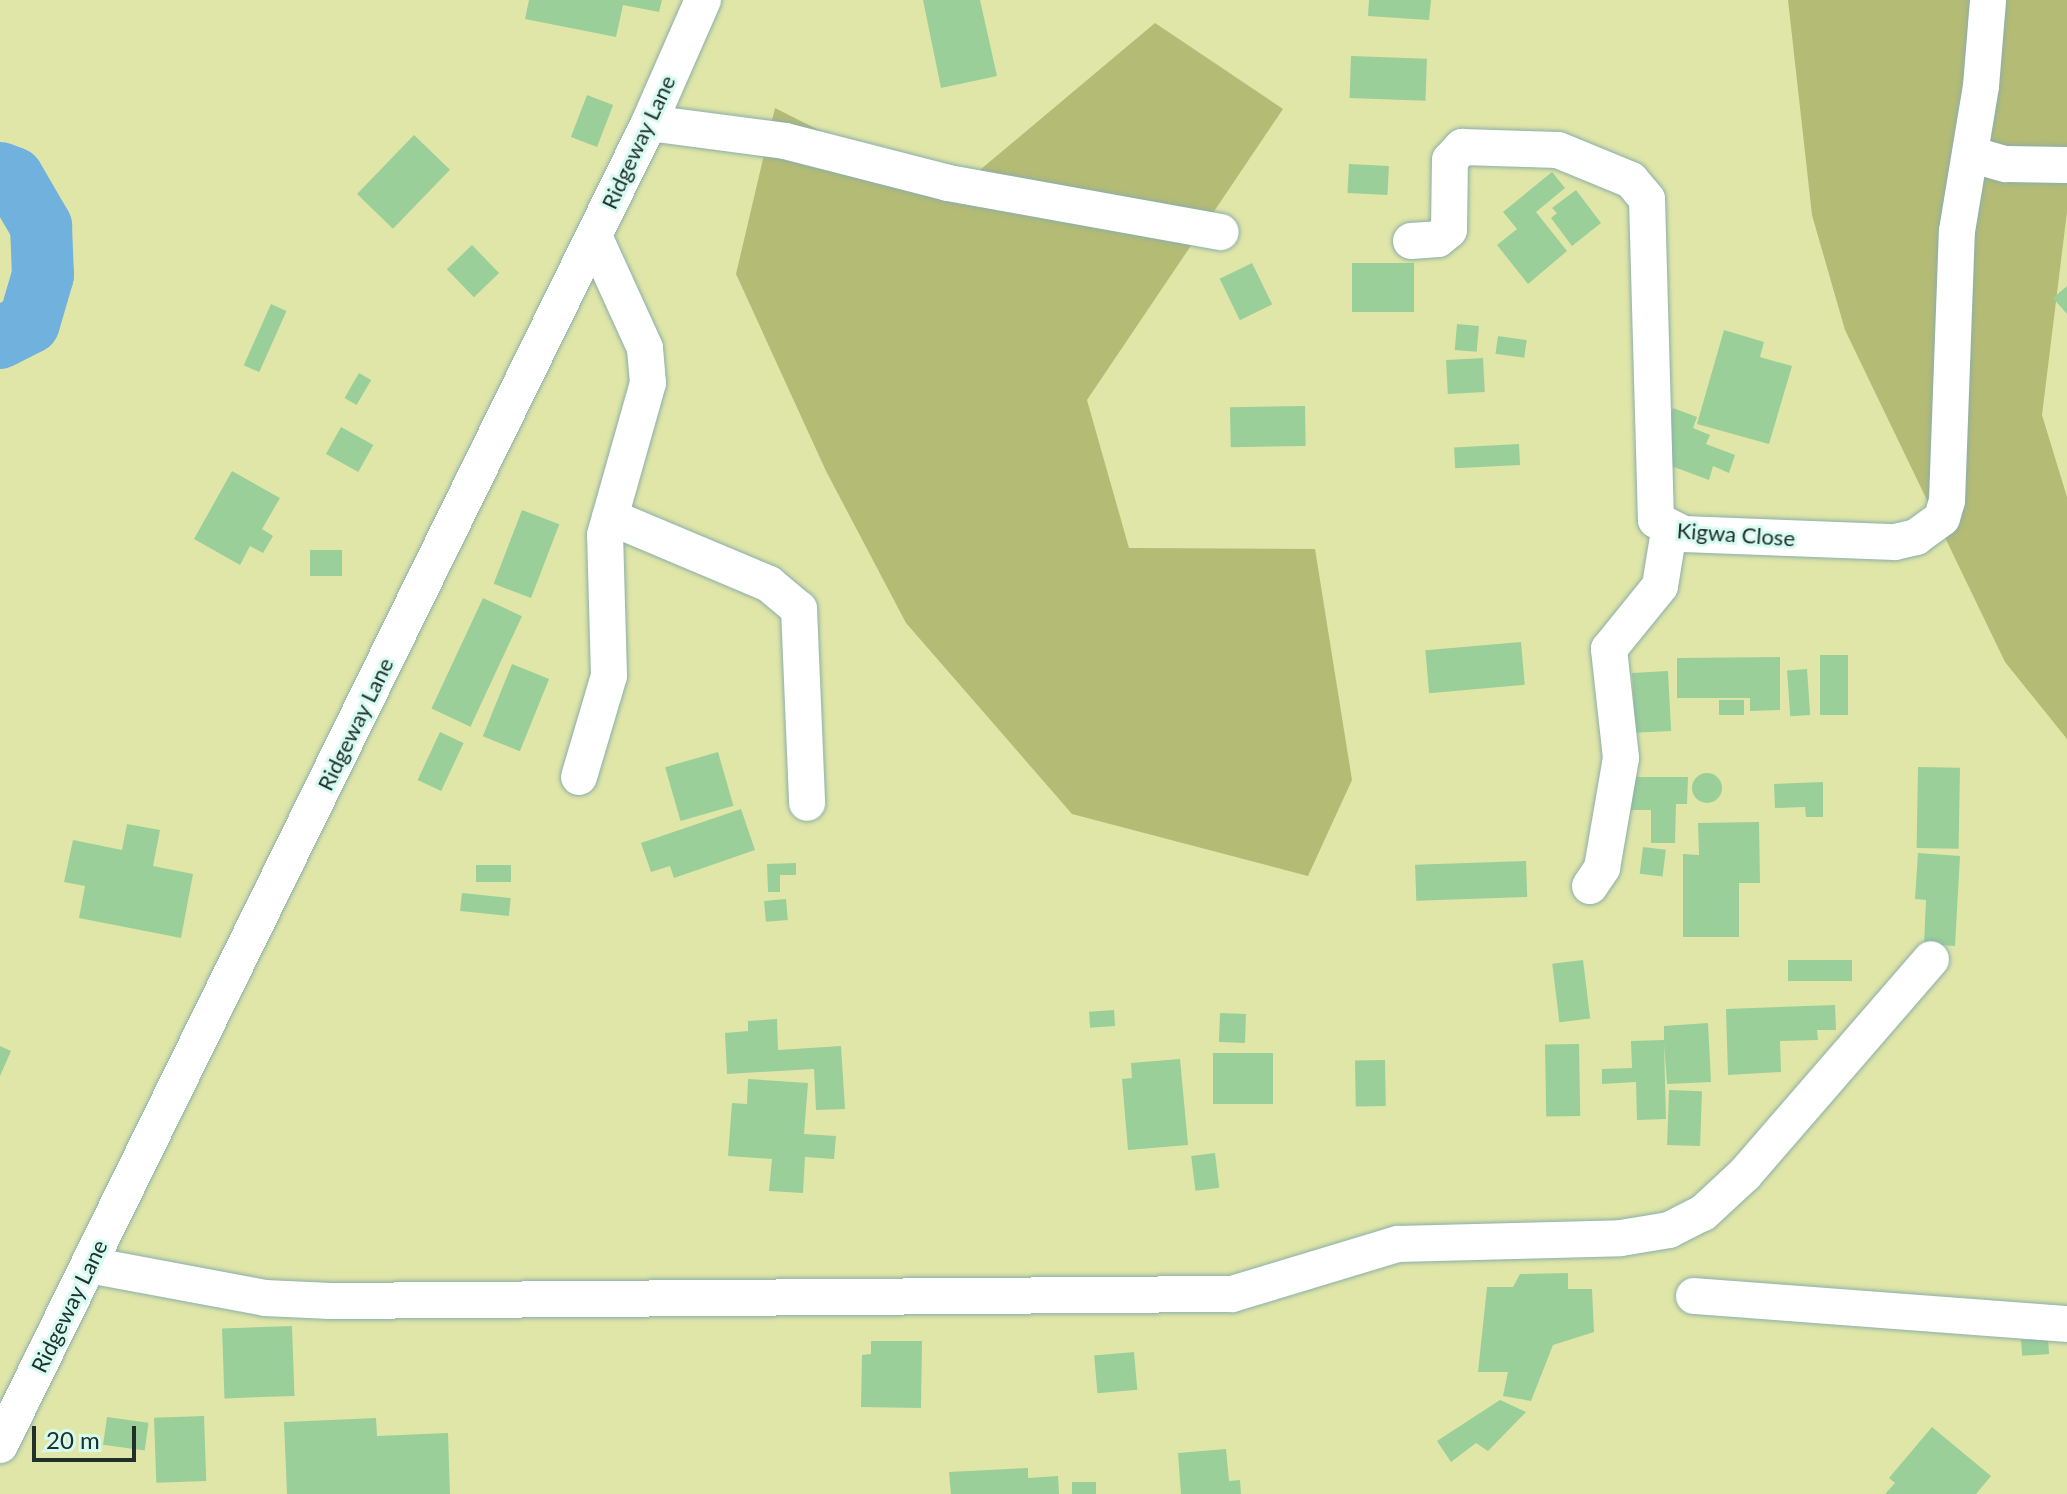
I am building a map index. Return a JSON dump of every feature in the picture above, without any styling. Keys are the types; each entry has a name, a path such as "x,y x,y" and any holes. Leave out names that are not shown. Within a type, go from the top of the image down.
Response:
{"street":[{"name":"Ridgeway Lane","path":"0,1445 649,123 703,0"},
{"name":"Kigwa Close","path":"1411,241 1438,239 1449,230 1450,160 1462,147 1558,150 1640,187 1647,199 1652,505 1656,520 1669,531 1895,542 1916,537 1942,518 1957,231 1970,154 1988,0"},
{"path":"649,123 785,141 948,183 1221,232"},
{"path":"1970,154 2006,164 2067,165"},
{"path":"579,777 609,676 605,535 648,383 648,365 594,236"},
{"path":"610,517 769,584 799,609 807,803"},
{"path":"1590,886 1602,868 1621,758 1609,649 1660,586 1669,531"},
{"path":"89,1265 265,1298 331,1301 1232,1294 1398,1244 1621,1238 1669,1230 1703,1213 1745,1174 1931,959"},
{"path":"1694,1296 2067,1324"}],"green space":[{"path":"0,0 2067,0 2067,1494 0,1494"},
{"path":"1788,0 2067,0 2067,212 2042,415 2067,497 2067,739 2005,662 1845,330 1812,215"},
{"path":"1155,23 1283,109 1087,400 1129,548 1315,549 1352,780 1308,876 1072,814 906,623 826,471 736,274 775,108 949,196"}],"building":[{"path":"529,0 662,0 659,12 623,5 616,37 525,19"},
{"path":"923,0 980,0 997,76 941,88"},
{"path":"1369,0 1431,0 1429,20 1368,16"},
{"path":"1351,56 1427,59 1425,101 1350,98"},
{"path":"587,95 613,105 597,147 571,137"},
{"path":"414,135 450,170 393,229 357,194"},
{"path":"1349,164 1389,166 1387,195 1347,193"},
{"path":"1552,172 1565,188 1536,212 1567,251 1528,284 1497,245 1517,229 1503,212"},
{"path":"1576,190 1601,223 1572,246 1551,218 1557,213 1552,208"},
{"path":"472,245 499,273 474,297 447,269"},
{"path":"1252,263 1272,304 1240,320 1220,279"},
{"path":"1352,263 1414,263 1414,312 1352,312"},
{"path":"2067,286 2067,314 2053,298"},
{"path":"271,304 287,311 259,372 244,365"},
{"path":"1457,324 1479,326 1477,352 1455,350"},
{"path":"1724,330 1764,342 1760,357 1792,366 1769,444 1697,424"},
{"path":"1498,336 1527,340 1524,358 1495,354"},
{"path":"1483,358 1485,392 1448,394 1446,360"},
{"path":"359,373 371,380 357,405 344,398"},
{"path":"1305,406 1306,446 1231,447 1230,407"},
{"path":"1673,408 1697,417 1693,428 1710,435 1706,444 1735,455 1729,473 1713,466 1709,480 1655,460"},
{"path":"341,427 373,445 358,472 326,454"},
{"path":"1519,444 1520,465 1455,468 1454,447"},
{"path":"232,471 280,498 262,529 273,536 263,553 250,546 240,565 194,539"},
{"path":"522,510 559,524 531,598 494,584"},
{"path":"310,550 342,550 342,576 310,576"},
{"path":"483,598 522,616 470,727 431,709"},
{"path":"1521,642 1525,685 1429,693 1425,650"},
{"path":"1820,655 1848,655 1848,715 1820,715"},
{"path":"1780,657 1780,710 1750,711 1750,698 1677,698 1677,658"},
{"path":"512,664 549,679 520,751 483,736"},
{"path":"1807,669 1810,715 1790,716 1787,670"},
{"path":"1668,671 1671,731 1635,733 1632,673"},
{"path":"1719,700 1744,700 1744,715 1719,715"},
{"path":"440,732 464,743 441,791 418,780"},
{"path":"718,752 733,806 681,821 665,767"},
{"path":"1918,767 1960,768 1959,849 1917,848"},
{"path":"1707,773 1718,777 1722,788 1718,799 1707,803 1696,799 1692,788 1696,777"},
{"path":"1627,777 1688,777 1687,804 1676,804 1675,843 1651,843 1651,810 1627,810"},
{"path":"1823,782 1823,817 1806,817 1805,807 1775,808 1774,784"},
{"path":"741,809 755,850 674,878 670,866 651,872 641,843"},
{"path":"1759,822 1760,883 1739,883 1739,937 1683,937 1683,854 1699,855 1698,823"},
{"path":"127,824 160,830 153,866 193,874 181,938 79,918 85,886 64,882 73,840 122,850"},
{"path":"1643,847 1666,850 1663,877 1640,874"},
{"path":"1918,853 1960,856 1955,946 1924,944 1926,900 1915,899"},
{"path":"1526,861 1527,897 1416,901 1415,865"},
{"path":"796,863 796,875 780,875 780,892 768,892 767,864"},
{"path":"476,865 511,865 511,882 476,882"},
{"path":"462,893 511,898 509,916 460,911"},
{"path":"786,899 788,920 766,922 764,901"},
{"path":"1583,960 1590,1019 1559,1022 1552,964"},
{"path":"1788,960 1852,960 1852,981 1788,981"},
{"path":"1835,1005 1836,1030 1817,1030 1818,1040 1780,1041 1781,1072 1728,1075 1726,1009"},
{"path":"1114,1010 1115,1026 1090,1028 1089,1012"},
{"path":"1220,1013 1246,1014 1245,1043 1219,1042"},
{"path":"777,1019 778,1050 841,1046 845,1109 816,1110 814,1069 727,1074 725,1033 748,1031 748,1021"},
{"path":"1708,1023 1711,1082 1667,1084 1664,1044 1666,1119 1637,1120 1636,1082 1602,1084 1602,1069 1632,1068 1631,1041 1664,1040 1664,1026"},
{"path":"1579,1044 1580,1116 1546,1117 1545,1045"},
{"path":"0,1046 11,1051 0,1076"},
{"path":"1213,1053 1273,1053 1273,1104 1213,1104"},
{"path":"1180,1059 1188,1145 1128,1150 1122,1079 1132,1078 1131,1063"},
{"path":"1385,1060 1386,1106 1356,1107 1355,1061"},
{"path":"748,1079 808,1083 804,1134 836,1136 834,1159 805,1157 803,1193 769,1191 772,1159 728,1156 732,1103 747,1104"},
{"path":"1669,1090 1702,1091 1700,1146 1667,1145"},
{"path":"1215,1153 1219,1188 1195,1191 1191,1156"},
{"path":"1568,1273 1568,1289 1592,1289 1594,1332 1553,1345 1531,1401 1503,1396 1508,1372 1478,1372 1487,1287 1513,1287 1520,1274"},
{"path":"292,1326 294,1396 224,1398 222,1328"},
{"path":"2048,1338 2049,1354 2022,1356 2021,1340"},
{"path":"871,1341 922,1341 921,1408 861,1407 862,1355 871,1354"},
{"path":"1134,1352 1137,1390 1097,1393 1094,1355"},
{"path":"1500,1400 1526,1412 1488,1451 1476,1443 1451,1462 1437,1441"},
{"path":"204,1416 206,1481 156,1483 154,1418"},
{"path":"107,1417 149,1423 145,1451 103,1445"},
{"path":"376,1418 377,1436 448,1433 450,1494 287,1494 284,1422"},
{"path":"1932,1427 1991,1476 1976,1494 1885,1494 1895,1483 1889,1478"},
{"path":"1226,1449 1229,1481 1240,1480 1241,1494 1181,1494 1178,1453"},
{"path":"1028,1468 1028,1478 1058,1476 1059,1494 951,1494 949,1472"},
{"path":"1072,1482 1096,1482 1096,1494 1072,1494"}],"waterway":[{"path":"0,173 13,178 41,226 43,275 29,323 0,338"}]}
